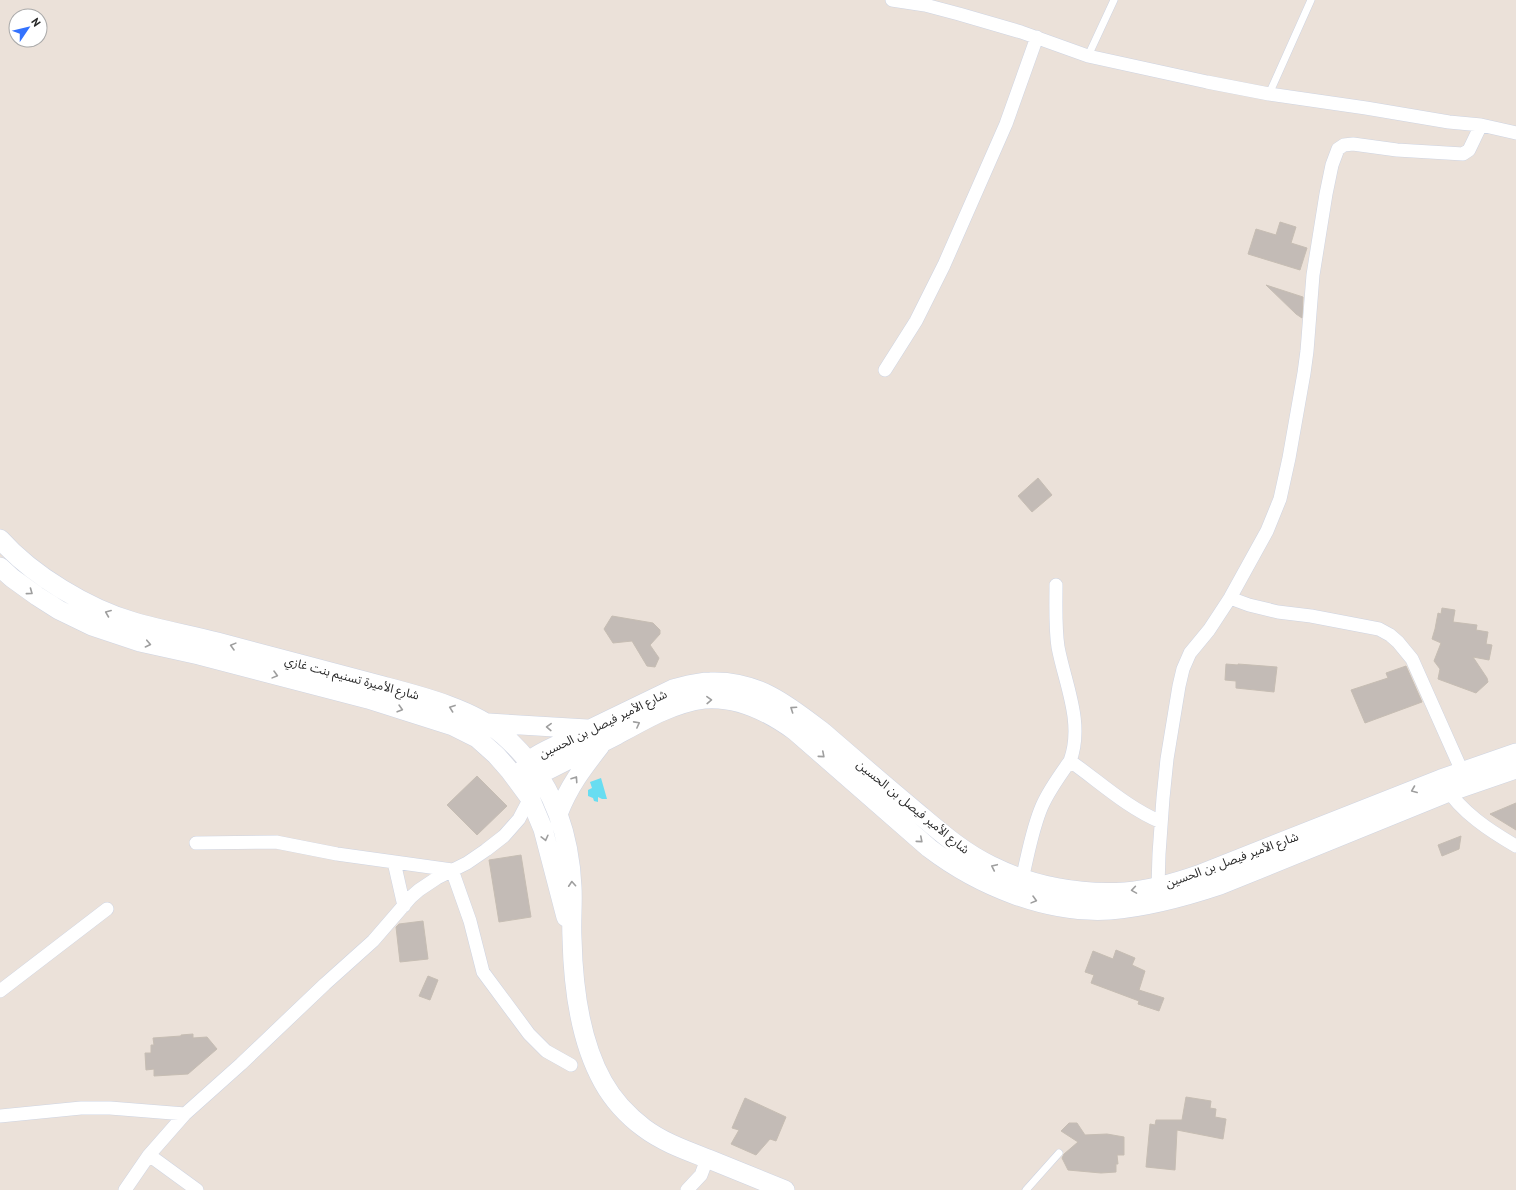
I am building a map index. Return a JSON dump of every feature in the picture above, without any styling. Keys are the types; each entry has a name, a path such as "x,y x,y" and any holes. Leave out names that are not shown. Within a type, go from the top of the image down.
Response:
{"street":[{"path":"892,0 925,5 1037,37 1088,56 1207,82 1269,94 1449,122 1481,125 1516,133"},
{"path":"884,370 916,321 944,265 1006,124 1037,37"},
{"path":"1158,886 1161,822 1167,759 1183,669 1190,653 1209,630 1230,598 1267,531 1277,508 1283,486 1308,351 1313,275 1326,194 1332,165 1338,149 1344,145 1354,144 1397,150 1463,154 1469,150 1481,125"},
{"name":"شارع الأميرة تسنيم بنت غازي","path":"0,539 9,549 27,564 53,583 85,603 106,613 134,622 406,692 456,709 488,723 504,736 525,771 558,814 568,854 572,885 574,973 580,1012 593,1058 602,1080 622,1107 648,1131 686,1152 785,1190"},
{"name":"شارع الأميرة تسنيم بنت غازي","path":"0,567 12,578 37,596 59,610 92,626 140,642 199,655 368,699 453,726 467,732 525,771 530,798 543,829 556,884 572,937"},
{"path":"1022,878 1037,819 1042,806 1053,786 1070,761 1074,749 1074,711 1063,671 1058,645 1056,585"},
{"path":"1230,598 1249,605 1278,612 1311,616 1379,630 1390,635 1402,646 1412,659 1465,779"},
{"name":"شارع الأمير فيصل بن الحسين","path":"525,771 547,750 673,689 710,682 741,684 759,689 776,698 823,732 953,842 992,866 1022,878 1071,890 1126,892 1158,886 1198,875 1465,779 1516,753"},
{"name":"شارع الأمير فيصل بن الحسين","path":"525,771 604,741 653,715 692,702 705,699 724,700 750,706 778,719 795,731 910,832 945,860 964,872 1010,894 1051,905 1079,910 1110,910 1140,906 1196,893 1220,885 1445,786"},
{"path":"488,723 588,729"},
{"path":"558,814 565,796 574,780 604,741"},
{"path":"1070,761 1122,801 1143,814 1161,822"},
{"name":"شارع الأمير فيصل بن الحسين","path":"1465,779 1516,769"},
{"path":"1445,786 1474,818 1516,846"},
{"path":"125,1190 149,1155 185,1114 241,1064 324,984 373,941 411,897 428,883 474,859 504,836 518,819 530,798"},
{"path":"196,843 276,842 337,854 452,870"},
{"path":"394,862 404,906"},
{"path":"452,870 470,921 483,972 529,1034 546,1051 571,1065"},
{"path":"0,991 107,909"},
{"path":"0,1116 81,1108 110,1108 185,1114"},
{"path":"149,1155 197,1190"},
{"path":"687,1190 701,1175 707,1159"}],"lane":[{"path":"1088,56 1114,0"},
{"path":"1269,94 1311,0"},
{"path":"1026,1190 1059,1153"}],"water":[{"path":"601,778 607,799 598,797 598,802 594,801 593,798 588,796 588,790 592,788 590,782"}],"building":[{"path":"1280,222 1296,227 1291,243 1307,248 1300,270 1248,254 1256,229 1276,235"},
{"path":"1266,285 1303,297 1302,318 1296,314"},
{"path":"1038,478 1052,495 1032,512 1018,496"},
{"path":"1442,608 1455,610 1453,622 1477,625 1476,630 1488,632 1486,644 1492,645 1489,660 1473,657 1487,678 1488,682 1476,693 1438,679 1440,669 1434,661 1441,643 1432,639 1438,613 1441,614"},
{"path":"612,616 653,623 660,630 660,634 650,645 659,658 655,667 647,666 632,641 613,643 604,629"},
{"path":"1226,664 1277,667 1274,692 1236,688 1236,681 1225,680"},
{"path":"1406,666 1422,702 1365,723 1351,690 1388,678 1386,673"},
{"path":"477,776 507,806 477,835 447,805"},
{"path":"1516,803 1516,830 1490,814"},
{"path":"1461,836 1459,849 1442,856 1438,845"},
{"path":"521,855 531,917 499,922 489,860"},
{"path":"423,921 428,959 400,962 396,927 399,924"},
{"path":"1116,950 1135,958 1132,965 1145,971 1139,990 1164,998 1159,1011 1138,1004 1139,1001 1091,983 1094,975 1085,972 1093,951 1113,959"},
{"path":"428,976 438,980 430,1000 419,996"},
{"path":"193,1034 193,1038 207,1037 217,1049 188,1074 154,1076 154,1069 146,1070 145,1053 151,1053 151,1045 154,1045 153,1038"},
{"path":"1186,1097 1211,1101 1210,1108 1216,1109 1215,1117 1226,1119 1223,1139 1177,1130 1175,1170 1146,1167 1150,1124 1155,1125 1156,1120 1182,1120"},
{"path":"745,1098 786,1117 776,1141 770,1139 756,1155 731,1144 739,1130 732,1128"},
{"path":"1069,1123 1077,1123 1085,1135 1107,1134 1124,1137 1124,1155 1117,1155 1118,1164 1116,1164 1116,1172 1101,1173 1068,1170 1062,1158 1064,1154 1078,1142 1061,1131"}]}
